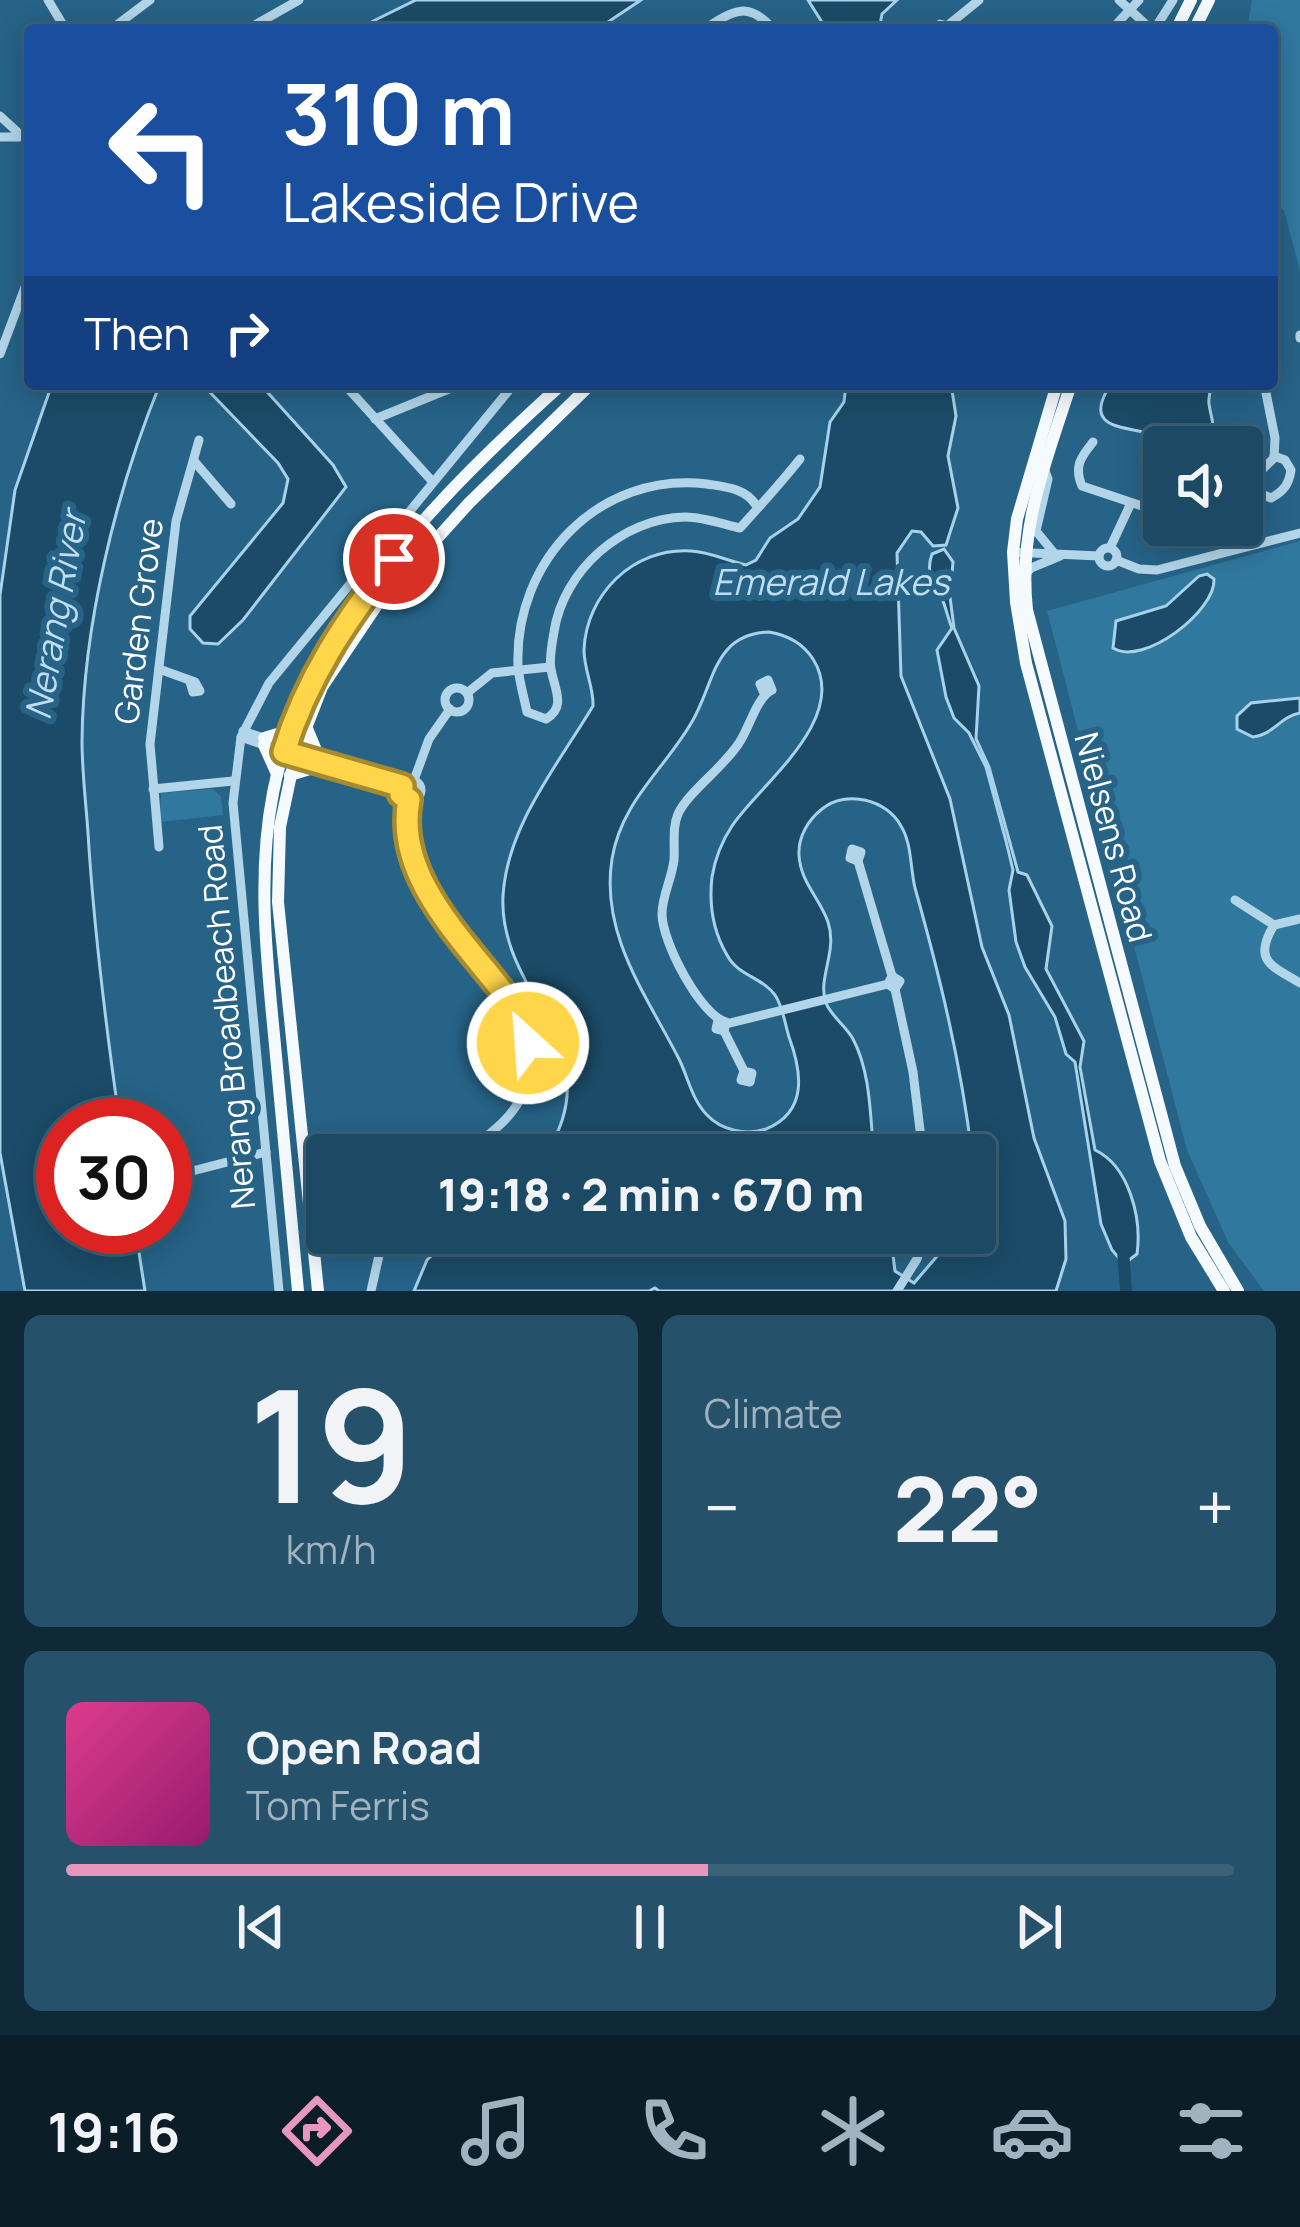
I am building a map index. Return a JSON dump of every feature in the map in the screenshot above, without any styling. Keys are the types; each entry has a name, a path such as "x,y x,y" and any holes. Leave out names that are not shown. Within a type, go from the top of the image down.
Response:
{"main road":[{"path":"1206,24 1213,0"},
{"path":"298,1291 265,921 266,847 291,730 327,652 378,579 469,476 556,390"},
{"path":"290,750 343,652 376,605 484,488 585,390"},
{"name":"Nielsens Road","path":"1055,390 1017,519 1026,663 1153,1138 1179,1211 1223,1291"},
{"name":"Nielsens Road","path":"1069,390 1019,552 1028,610 1160,1116 1193,1210 1238,1291"},
{"path":"284,774 320,760 306,724"},
{"path":"291,730 264,741 284,774 278,902 318,1291"}],"street":[{"path":"118,24 150,0"},
{"path":"256,24 298,0"},
{"path":"951,24 979,0"},
{"path":"1119,0 1146,24"},
{"path":"1117,24 1139,0"},
{"path":"712,24 751,8 769,24"},
{"path":"0,116 24,136"},
{"path":"0,354 24,290"},
{"path":"349,390 432,481"},
{"path":"375,419 446,390"},
{"name":"Nerang Broadbeach Road","path":"279,1291 233,781 242,734 269,683 509,390"},
{"path":"1263,468 1274,456 1275,438 1266,393"},
{"name":"Garden Grove","path":"159,847 150,743 176,521 199,440"},
{"path":"1093,442 1078,462 1082,486 1143,505"},
{"path":"1263,495 1271,498 1281,493 1289,482 1292,470 1274,456"},
{"path":"756,505 750,494 699,483 660,485 614,498 568,530 535,576 519,648 518,670 527,712 546,719 554,715 558,702 550,667 559,608 596,553 623,535 662,520 688,517 740,528 800,459"},
{"path":"194,461 231,504"},
{"path":"1044,468 1048,479 1036,531 1059,554"},
{"path":"1100,556 1110,548 1131,503"},
{"path":"1110,548 1116,560 1139,569 1157,569 1300,533"},
{"path":"1019,552 1100,556"},
{"path":"1024,576 1059,554"},
{"path":"1100,556 1107,566 1116,560"},
{"path":"242,734 402,786 414,781 429,739 450,710 466,709 466,693 492,674 550,667"},
{"path":"159,669 190,682"},
{"path":"744,1071 723,1025 687,981 665,934 662,914 674,860 674,828 686,802 734,752 764,694"},
{"path":"153,789 233,781"},
{"path":"409,800 421,794 414,781"},
{"path":"402,786 401,794 409,800"},
{"path":"409,800 406,832 413,867 520,1015 528,1043 527,1080 511,1116 492,1134"},
{"path":"858,860 913,1072 920,1134"},
{"path":"1235,900 1274,926"},
{"path":"1300,919 1274,926 1263,946 1270,965 1300,983"},
{"path":"723,1025 892,983"},
{"path":"192,1171 266,1152"},
{"path":"371,1291 379,1254"},
{"path":"897,1291 917,1254"}],"shaded area":[{"path":"1252,0 1300,0 1300,271 1284,210 1278,206 1278,24 1248,24"},
{"path":"1300,541 1300,1291 1264,1291 1228,1242 1187,1150 1047,611"},
{"path":"213,789 221,797 223,815 160,822 161,793"}],"water":[{"path":"416,0 641,0 605,24 367,24"},
{"path":"808,0 897,0 882,14 880,24 823,24"},
{"name":"Nerang River","path":"50,390 158,390 116,514 96,606 84,697 83,764 94,907 116,1098 36,1098 36,1254 139,1254 145,1291 25,1291 0,1153 0,595 15,490"},
{"path":"208,390 265,390 333,465 346,487 243,620 218,644 203,643 190,629 190,616 283,503 288,479"},
{"name":"Emerald Lakes","path":"845,390 952,390 956,416 948,456 958,508 946,545 933,546 921,532 912,531 897,553 901,676 950,799 982,947 1009,1015 1034,1138 1065,1221 1066,1259 1056,1291 414,1291 433,1254 892,1254 895,1271 914,1283 939,1254 996,1254 996,1134 969,1134 956,1054 907,840 886,810 866,800 832,803 808,824 799,848 803,873 830,933 826,1003 853,1039 863,1066 872,1134 555,1134 563,1118 567,1084 561,1053 506,931 503,896 514,845 536,797 593,706 584,650 594,610 604,593 633,566 670,552 698,552 746,565 756,560 770,538 798,519 820,487 830,422 844,402","holes":["769,632 799,644 813,659 821,682 820,705 796,750 728,832 712,877 715,927 722,946 737,968 770,989 778,1000 799,1077 795,1102 780,1122 742,1132 719,1124 698,1102 629,964 613,913 612,859 634,802 693,720 727,650 737,641"]},
{"path":"1108,390 1210,390 1213,426 1143,426 1143,432 1109,423 1101,410"},
{"path":"944,549 953,562 954,628 979,686 976,739 989,767 1018,872 1027,875 1052,926 1046,969 1084,1041 1080,1067 1095,1150 1117,1168 1135,1209 1137,1254 1124,1264 1101,1224 1075,1062 1066,1054 1055,1017 1016,942 1009,890 1013,870 986,767 946,697 937,650 952,628 929,567 932,554"},
{"path":"1207,574 1214,579 1211,592 1176,633 1142,650 1113,648 1116,621 1166,606"},
{"path":"1300,698 1300,713 1266,733 1253,737 1237,729 1237,716 1251,703"}],"waterway":[{"path":"1123,1250 1126,1291"}],"route":[{"path":"394,559 316,672 284,752 402,786 401,794 409,800 406,832 413,867 520,1015 528,1043"}]}
